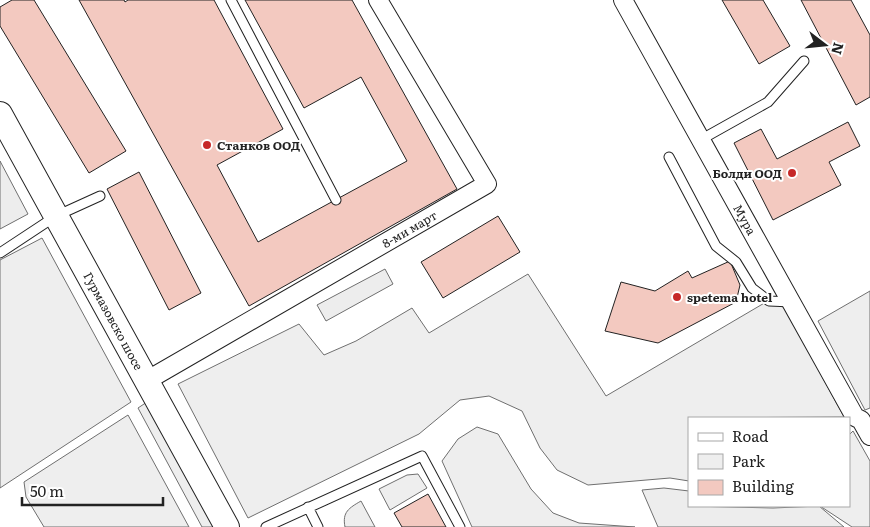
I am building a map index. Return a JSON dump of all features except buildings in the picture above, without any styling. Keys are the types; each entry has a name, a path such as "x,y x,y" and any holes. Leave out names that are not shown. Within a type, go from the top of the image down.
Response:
{"street":[{"name":"8-ми март","path":"146,381 362,249 487,184 378,0"},
{"name":"Мура","path":"623,0 855,416 866,418 870,436"},
{"name":"Гурмазовско шосе","path":"0,114 226,527"}],"lane":[{"path":"231,0 336,200"},
{"path":"702,139 768,102 804,61"},
{"path":"669,158 716,246 736,262 752,288 769,300 792,302"},
{"path":"0,253 56,216 100,196"},
{"path":"266,527 422,456 460,527"},
{"path":"308,507 318,527"}],"green space":[{"path":"42,238 131,402 0,488 0,260"},
{"path":"528,274 606,396 778,295 844,417 688,417 688,481 670,478 588,485 557,470 540,448 522,411 489,396 460,400 419,434 248,518 178,384 299,324 324,355 356,341 412,308 429,333"},
{"path":"870,291 870,408 865,410 818,321"},
{"path":"147,402 216,527 202,527 138,408"},
{"path":"128,415 189,527 44,527 26,497 24,482"},
{"path":"477,427 498,434 531,489 553,513 579,523 635,527 472,527 442,461 458,439"},
{"path":"853,431 870,461 870,527 852,527 822,507 850,507 850,434"},
{"path":"418,474 427,488 390,510 379,489 407,475"},
{"path":"361,501 375,527 345,527 344,522 347,511"}],"shaded area":[{"path":"0,161 28,214 0,229"},
{"path":"385,269 393,284 326,321 317,305"},
{"path":"664,488 688,491 688,507 820,507 844,527 658,527 642,490"}],"place":[{"name":"Станков ООД","path":"207,145"},
{"name":"Болди ООД","path":"792,173"},
{"name":"spetema hotel","path":"677,297"}]}
